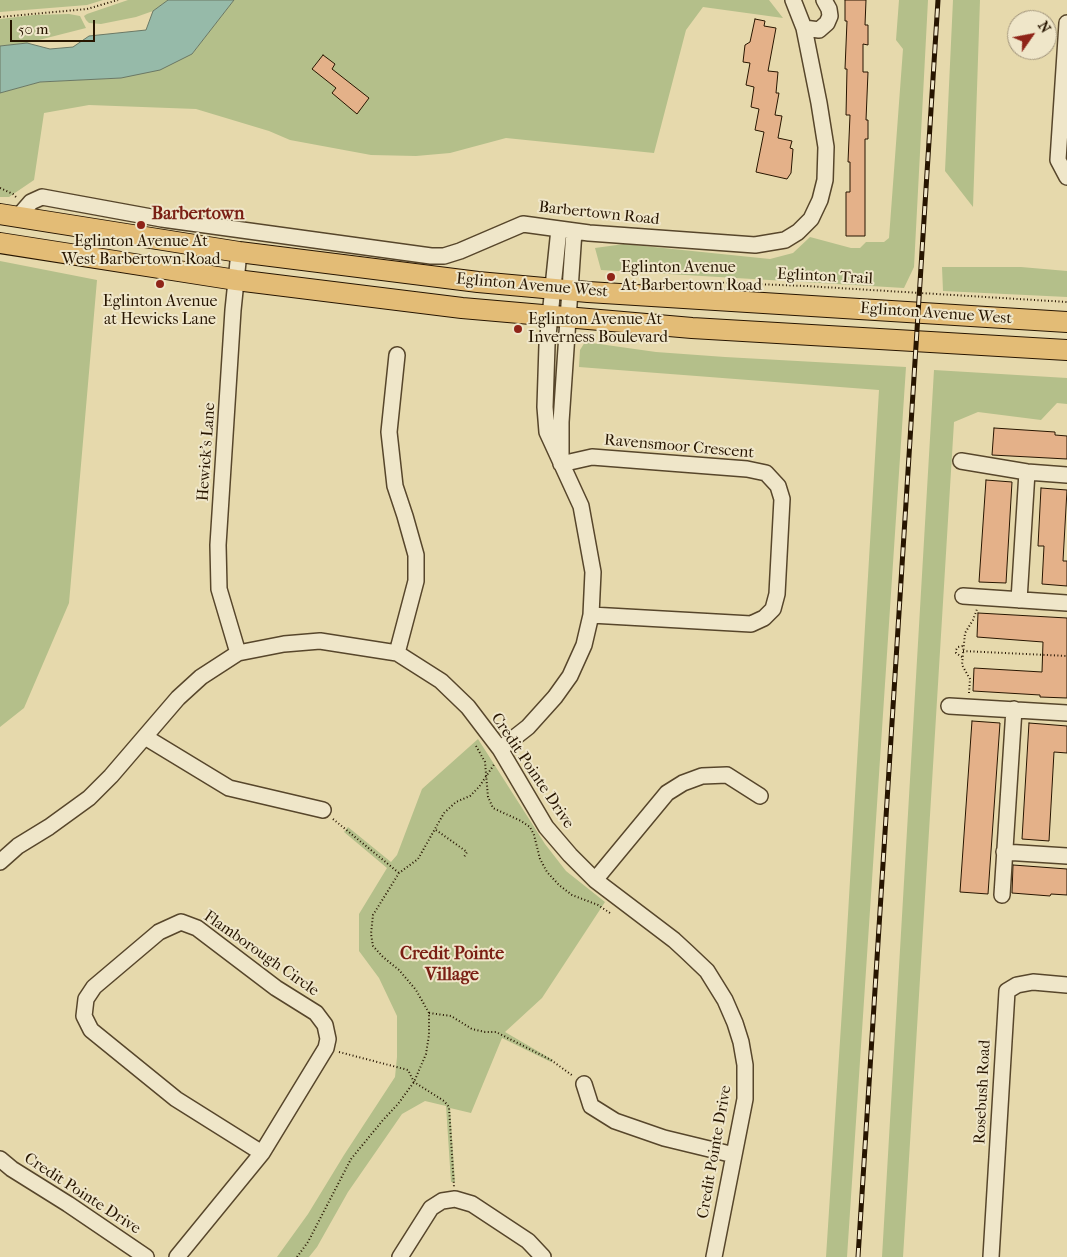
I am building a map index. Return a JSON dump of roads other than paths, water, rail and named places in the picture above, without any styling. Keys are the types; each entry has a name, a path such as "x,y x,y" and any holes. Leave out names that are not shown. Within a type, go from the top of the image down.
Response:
{"main road":[{"name":"Eglinton Avenue West","path":"11,210 238,252 406,274 561,290 1067,322"},
{"name":"Eglinton Avenue West","path":"0,243 236,280 462,308 692,328 1067,350"}],"street":[{"name":"Barbertown Road","path":"11,210 42,197 162,219 431,256 444,256 460,251 524,224 536,224 566,230 755,245 785,240 798,232 811,219 820,200 825,180 826,147 819,103 804,28 793,0"},
{"path":"804,28 820,30 827,23 830,16 829,9 824,0"},
{"path":"1067,23 1058,160 1067,177"},
{"path":"498,755 528,727 555,697 570,676 584,645 591,615 593,572 587,535 580,506 561,464 559,317 566,230"},
{"name":"Hewick's Lane","path":"238,252 218,545 219,589 238,653"},
{"path":"397,355 389,432 395,486 416,555 416,581 397,652"},
{"name":"Ravensmoor Crescent","path":"561,464 592,457 747,469 766,473 778,486 782,499 778,594 773,608 764,618 751,624 591,615"},
{"path":"961,461 1027,472 1067,475"},
{"path":"1019,600 1027,472"},
{"path":"963,596 1067,603"},
{"name":"Credit Pointe Drive","path":"0,862 18,846 49,827 89,798 111,776 178,698 201,678 238,653 284,644 320,641 397,652 441,682 468,707 546,826 570,855 595,880 680,946 707,971 725,1000 735,1023 746,1065 745,1099 714,1257"},
{"path":"949,706 1067,713"},
{"path":"1002,895 1014,710"},
{"path":"145,737 229,788 323,810"},
{"path":"595,880 667,793 682,783 702,776 727,775 760,796"},
{"path":"1004,852 1067,856"},
{"name":"Flamborough Circle","path":"181,922 197,928 276,988 316,1013 325,1025 328,1039 326,1048 262,1153 176,1098 91,1030 84,1016 86,1000 94,987 159,932 181,922"},
{"name":"Rosebush Road","path":"991,1257 1006,991 1017,985 1033,982 1067,985"},
{"path":"584,1084 592,1106 615,1121 664,1138 734,1156"},
{"path":"177,1257 262,1153"},
{"name":"Credit Pointe Drive","path":"0,1159 12,1169 146,1257"},
{"path":"400,1257 430,1208 442,1201 455,1199 472,1204 528,1241 543,1257"}],"railway":[{"path":"858,1257 938,0"}],"place":[{"name":"Eglinton Avenue At West Barbertown Road","path":"141,225"},
{"name":"Eglinton Avenue At Barbertown Road","path":"611,277"},
{"name":"Eglinton Avenue at Hewicks Lane","path":"160,284"},
{"name":"Eglinton Avenue At Inverness Boulevard","path":"518,329"}],"district":[{"name":"Barbertown","path":"198,215"},
{"name":"Credit Pointe Village","path":"452,965"}]}
